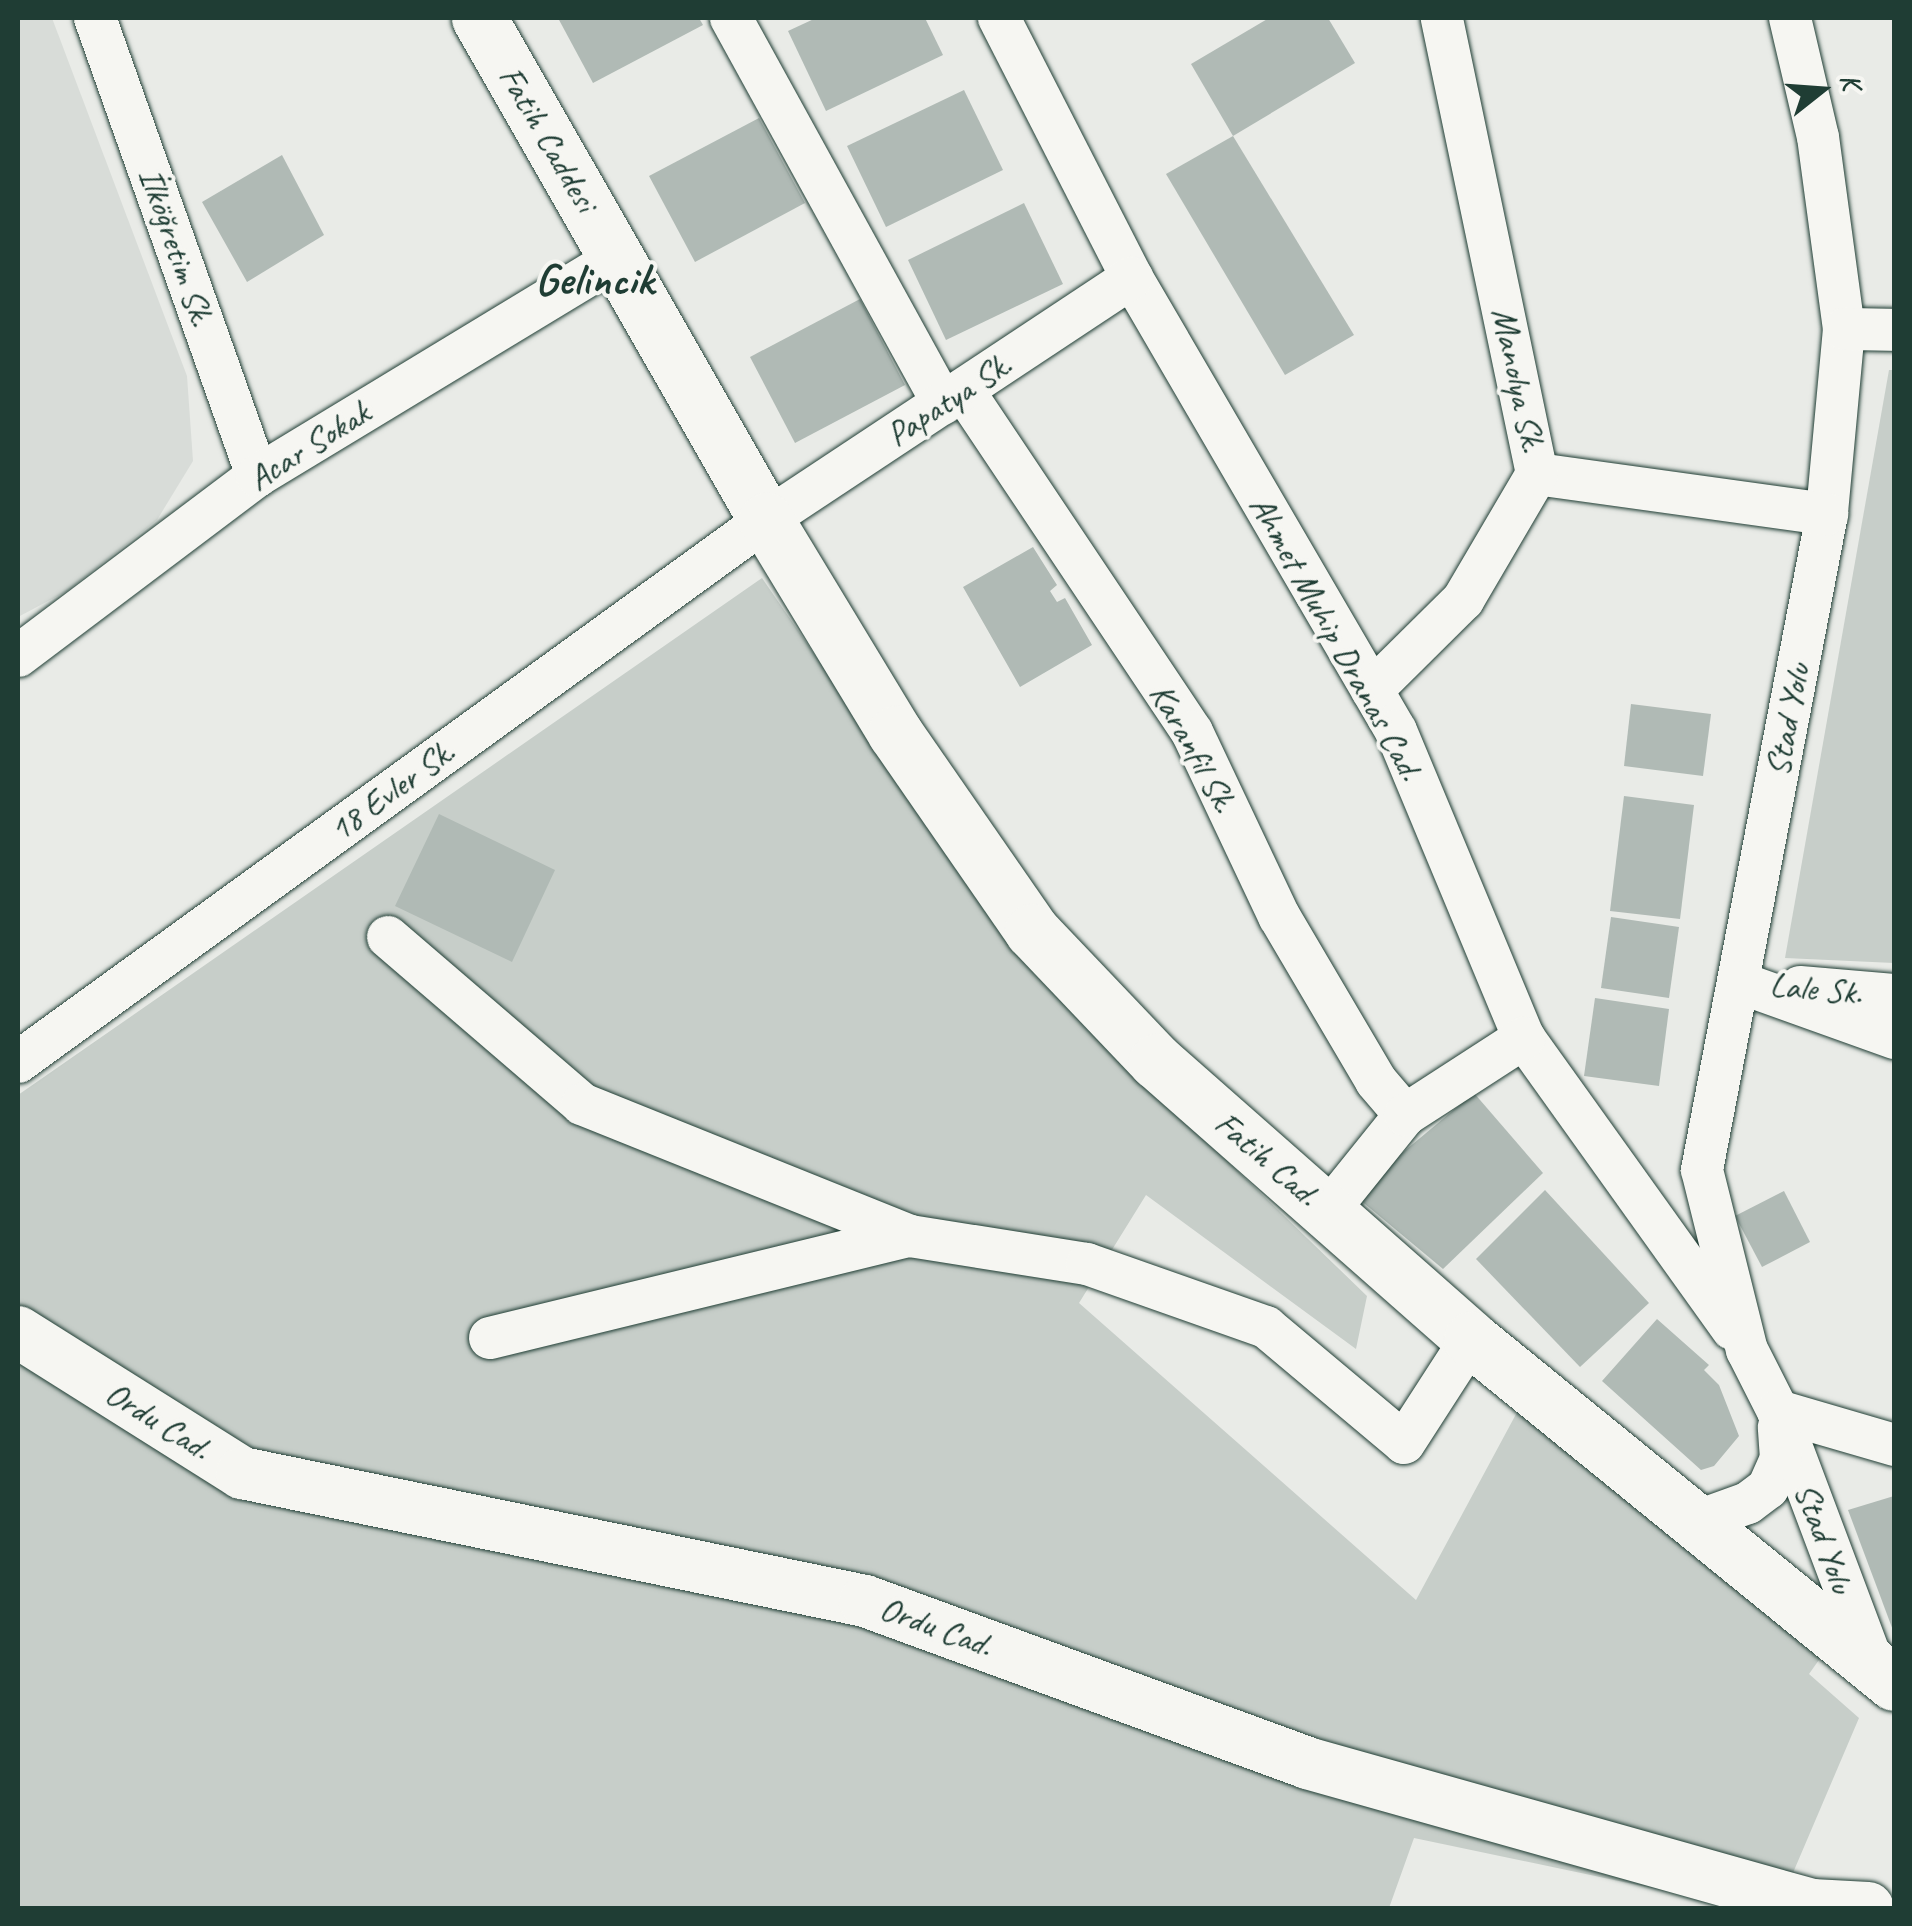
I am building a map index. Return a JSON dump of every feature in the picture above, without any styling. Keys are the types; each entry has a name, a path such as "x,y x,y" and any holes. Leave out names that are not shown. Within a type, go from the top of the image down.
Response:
{"highway":[{"name":"Fatih Caddesi","path":"482,19 766,520"},
{"name":"Fatih Cad.","path":"766,520 895,733 1032,931 1156,1061 1471,1339 1884,1673"}],"main road":[{"name":"Ordu Cad.","path":"18,1332 242,1473 865,1601 1307,1763 1812,1906 1868,1908"}],"street":[{"name":"İlköğretim Sk.","path":"95,18 257,476"},
{"name":"Karanfil Sk.","path":"731,18 953,397 1192,732 1279,916 1376,1081 1404,1115"},
{"name":"Ahmet Muhip Dranas Cad.","path":"999,18 1132,278 1396,731 1524,1038 1747,1350"},
{"name":"Manolya Sk.","path":"1372,690 1463,600 1537,474 1442,18"},
{"name":"Stad Yolu","path":"1790,18 1818,137 1844,330 1827,514 1702,1170 1747,1350 1778,1412 1884,1673"},
{"name":"Acar Sokak","path":"18,656 257,476 616,259"},
{"name":"Papatya Sk.","path":"766,520 1132,278"},
{"path":"1844,330 1894,330"},
{"path":"1537,474 1827,514"},
{"name":"18 Evler Sk.","path":"18,1062 766,520"},
{"path":"388,937 582,1104 910,1236 1087,1264 1266,1327 1404,1442 1471,1339"},
{"path":"1738,982 1894,1038"},
{"name":"Lale Sk.","path":"1738,982 1894,996"},
{"path":"1327,1212 1404,1115 1524,1038"},
{"path":"490,1338 910,1236"},
{"path":"1778,1412 1894,1445"},
{"name":"Stad Yolu","path":"1698,1521 1748,1503 1768,1488 1781,1459 1778,1412"}],"shaded area":[{"path":"18,18 52,18 187,376 193,461 157,520 67,591 18,617"},
{"path":"1889,370 1894,370 1894,963 1785,958"},
{"path":"762,578 1034,974 1367,1296 1356,1349 1146,1195 1079,1303 1416,1600 1522,1403 1838,1633 1809,1674 1859,1718 1778,1908 1747,1908 1414,1838 1389,1908 18,1908 18,1095"}],"building":[{"path":"558,18 699,18 703,25 593,83"},
{"path":"816,18 925,18 943,55 826,111 788,31"},
{"path":"1269,18 1328,18 1355,63 1233,136 1191,64"},
{"path":"964,90 1003,170 886,227 847,146"},
{"path":"759,118 805,203 695,262 649,176"},
{"path":"1233,136 1354,335 1285,375 1166,174"},
{"path":"282,155 324,235 247,282 202,202"},
{"path":"1024,203 1063,284 946,340 908,260"},
{"path":"860,299 905,385 795,443 750,357"},
{"path":"1033,547 1057,585 1050,591 1057,602 1065,598 1092,645 1020,687 963,587"},
{"path":"1631,704 1711,714 1703,776 1624,766"},
{"path":"1624,796 1694,805 1680,919 1610,911"},
{"path":"439,814 555,870 512,962 395,906"},
{"path":"1611,917 1679,927 1669,998 1601,988"},
{"path":"1595,998 1669,1009 1659,1086 1584,1076"},
{"path":"1474,1093 1543,1173 1443,1269 1353,1194"},
{"path":"1545,1190 1649,1303 1580,1367 1476,1259"},
{"path":"1784,1191 1810,1242 1762,1267 1735,1216"},
{"path":"1657,1319 1709,1365 1704,1370 1719,1385 1739,1436 1714,1466 1701,1470 1602,1381"},
{"path":"1894,1496 1894,1633 1848,1510"}],"district":[{"name":"Gelincik","path":"594,280"}]}
